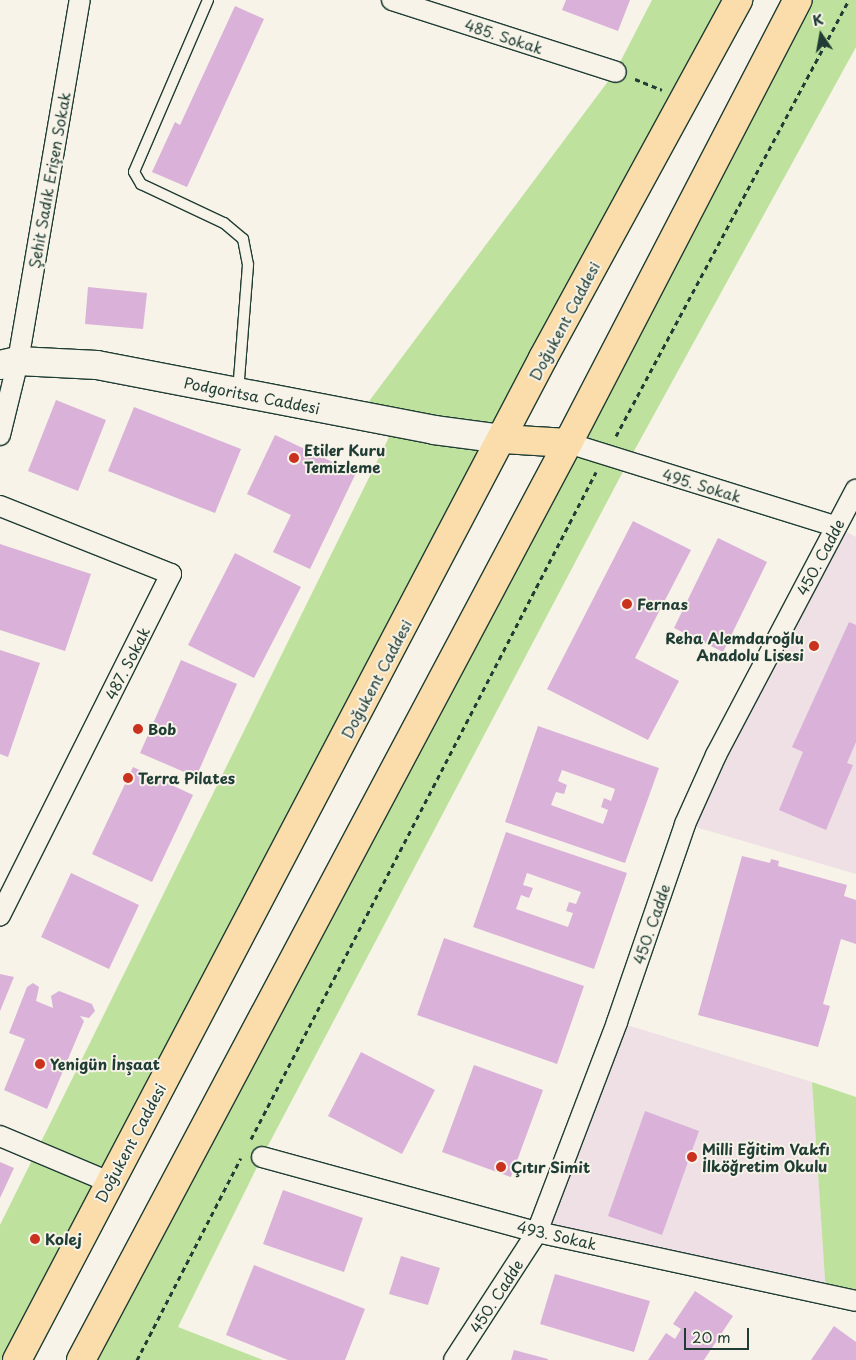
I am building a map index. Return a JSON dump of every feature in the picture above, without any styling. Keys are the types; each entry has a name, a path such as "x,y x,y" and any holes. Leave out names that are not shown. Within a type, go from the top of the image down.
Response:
{"main road":[{"name":"Doğukent Caddesi","path":"17,1360 109,1182 503,439 543,358 686,99 738,0"},
{"path":"81,1360 568,443 798,0"},
{"name":"Podgoritsa Caddesi","path":"9,363 97,365 434,430 503,439"},
{"path":"503,439 568,443"}],"street":[{"name":"Şehit Sadık Erişen Sokak","path":"0,435 9,363 80,0"},
{"name":"485. Sokak","path":"392,0 616,72"},
{"name":"495. Sokak","path":"568,443 835,526"},
{"name":"450. Cadde","path":"454,1360 538,1232 617,1022 685,824 716,755 835,526 856,490"},
{"name":"487. Sokak","path":"0,506 171,574 0,916"},
{"path":"0,1136 109,1182"},
{"name":"493. Sokak","path":"250,1153 538,1232 856,1301"}],"lane":[{"path":"208,0 134,172 141,184 224,223 243,239 248,265 237,392"}],"path":[{"path":"137,1360 250,1153 605,455 849,0"},
{"path":"616,72 686,99"}],"shaded area":[{"name":"Reha Alemdaroğlu Anadolu Lisesi","path":"835,526 856,537 856,874 685,824"},
{"name":"Milli Eğitim Vakfı İlköğretim Okulu","path":"617,1022 812,1082 826,1295 537,1232"}],"green space":[{"path":"652,0 738,0 17,1360 0,1360 0,1225 396,423 358,416 615,72"},
{"path":"798,0 856,0 856,47 628,462 262,1157 178,1327 263,1360 82,1360"},
{"path":"812,1082 856,1097 856,1301 826,1295"}],"building":[{"path":"566,0 630,0 618,31 562,10"},
{"path":"235,6 264,19 187,187 152,172 175,122 180,125"},
{"path":"88,287 147,293 143,329 85,324"},
{"path":"56,400 106,420 78,491 28,471"},
{"path":"134,407 241,449 215,513 108,471"},
{"path":"275,435 356,473 310,569 273,552 291,515 247,494"},
{"name":"Fernas","path":"633,521 691,550 635,658 679,681 648,740 547,689"},
{"path":"718,538 767,562 723,652 674,628"},
{"path":"0,544 91,574 65,651 0,630"},
{"path":"235,553 301,587 254,678 188,645"},
{"path":"849,622 856,625 856,742 847,763 853,765 826,830 779,810 803,752 792,747"},
{"path":"0,650 40,663 8,757 0,754"},
{"path":"181,660 237,684 196,777 140,753"},
{"path":"538,726 659,768 625,863 505,822","holes":["562,770 615,789 611,801 604,798 601,807 608,810 603,824 551,805 556,792 564,794 567,785 558,781"]},
{"path":"133,767 193,795 152,882 92,854"},
{"path":"506,832 627,873 594,969 473,927","holes":["527,873 581,892 576,904 569,902 566,911 573,913 568,927 516,909 521,895 529,898 533,888 523,885"]},
{"path":"742,856 770,863 771,859 779,861 778,866 847,885 844,896 856,900 856,944 841,939 823,1004 830,1006 818,1047 698,1015"},
{"path":"71,873 139,905 109,969 41,937"},
{"path":"444,938 584,986 557,1064 417,1015"},
{"path":"0,974 14,977 0,1011"},
{"name":"Yenigün İnşaat","path":"33,983 39,987 36,1001 53,1008 51,996 59,991 92,1004 95,1011 89,1018 80,1016 84,1021 47,1109 4,1090 25,1039 9,1033 27,987"},
{"path":"361,1052 435,1090 402,1154 328,1116"},
{"path":"474,1065 543,1090 511,1177 442,1152"},
{"path":"645,1111 699,1131 662,1235 608,1216"},
{"path":"0,1162 14,1168 0,1198"},
{"path":"283,1190 363,1218 344,1272 263,1244"},
{"path":"401,1256 440,1268 428,1305 389,1294"},
{"path":"254,1265 365,1309 345,1360 288,1360 226,1335"},
{"path":"555,1274 650,1301 634,1352 540,1324"},
{"path":"695,1291 733,1316 704,1360 648,1360 666,1333 675,1339 681,1329 673,1324"},
{"path":"834,1326 856,1342 856,1360 811,1360"},
{"path":"514,1350 548,1359 548,1360 511,1360"}],"place":[{"name":"Etiler Kuru Temizleme","path":"294,458"},
{"name":"Fernas","path":"627,604"},
{"name":"Reha Alemdaroğlu Anadolu Lisesi","path":"814,646"},
{"name":"Bob","path":"138,729"},
{"name":"Terra Pilates","path":"128,778"},
{"name":"Yenigün İnşaat","path":"40,1064"},
{"name":"Milli Eğitim Vakfı İlköğretim Okulu","path":"692,1157"},
{"name":"Çıtır Simit","path":"501,1167"},
{"name":"Kolej","path":"35,1239"}]}
